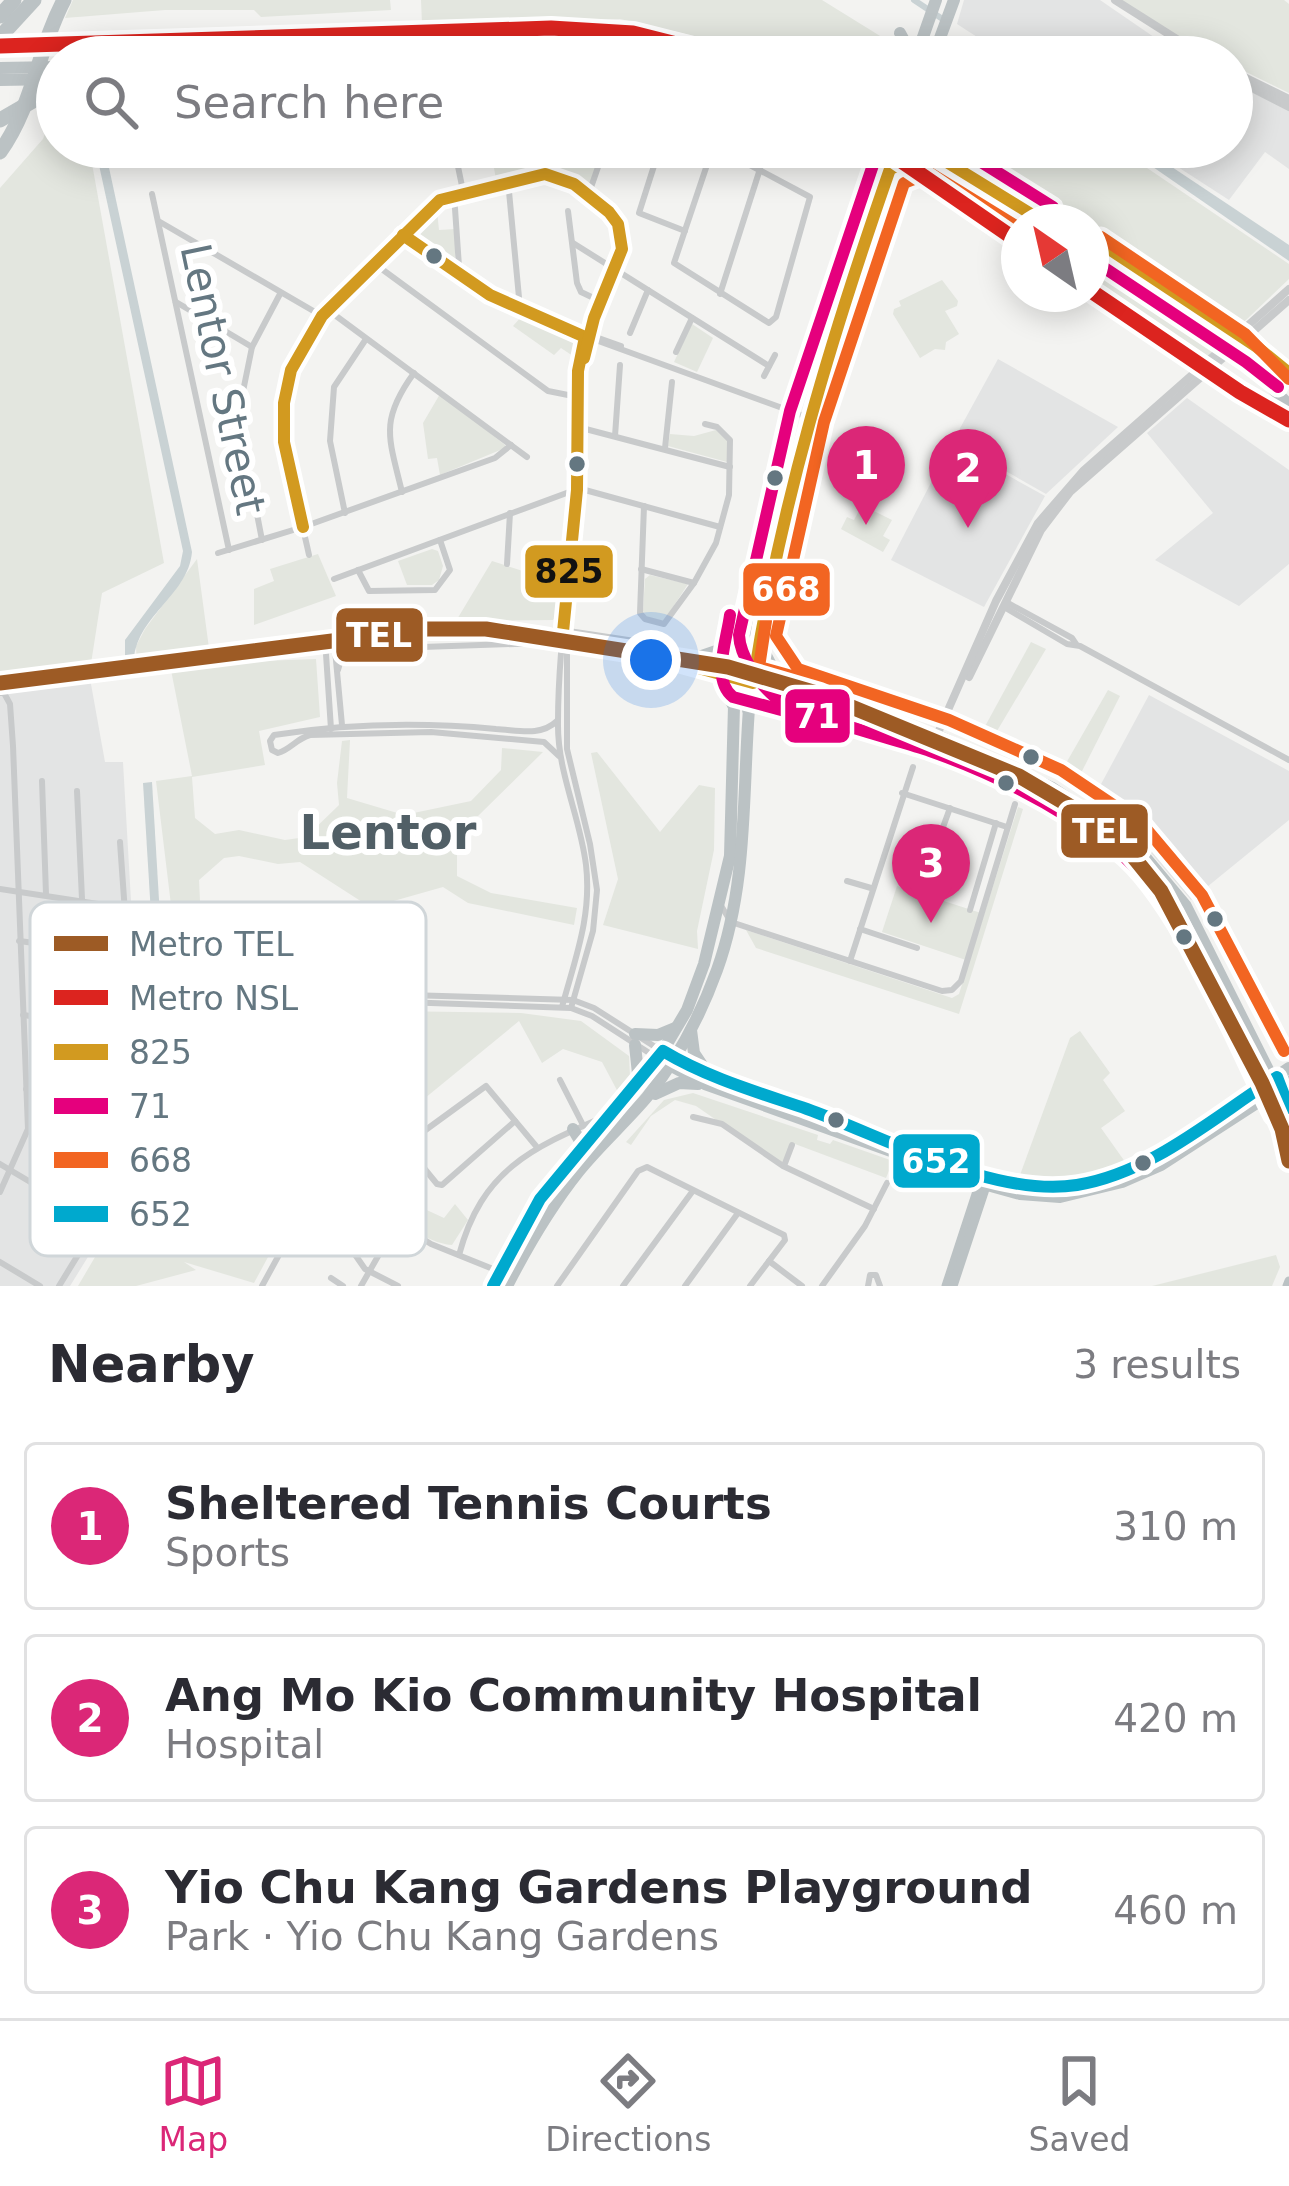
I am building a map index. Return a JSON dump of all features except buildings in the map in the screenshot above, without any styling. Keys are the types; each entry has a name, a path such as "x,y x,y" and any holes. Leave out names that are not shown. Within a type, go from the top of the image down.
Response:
{"highway":[{"path":"0,16 14,0"},
{"path":"0,37 34,0"},
{"path":"47,36 64,0"},
{"path":"0,152 28,101 36,74"},
{"path":"0,120 36,97"}],"main road":[{"path":"922,36 936,0"},
{"path":"941,36 953,3"},
{"path":"0,68 36,76"},
{"path":"0,80 36,71"},
{"path":"709,1081 683,1028 730,856 741,708 763,524 879,168"},
{"path":"962,168 1017,204"},
{"path":"968,168 1035,204"},
{"path":"1109,250 1236,342 1289,388"},
{"path":"1109,263 1289,373"},
{"path":"1236,342 1289,405"},
{"path":"697,658 751,635"},
{"path":"751,635 784,688"},
{"path":"493,1286 510,1280 577,1174 644,1100 716,974 731,922 742,842 741,708 717,674"},
{"path":"747,677 938,739 1084,816 1150,869 1279,1081 1289,1108"},
{"path":"741,708 784,688"},
{"path":"639,1084 635,1040 683,1028"},
{"path":"666,1058 709,1081 985,1179 1056,1187 1115,1174 1279,1081"},
{"path":"510,1280 540,1199 666,1058"},
{"path":"644,1100 675,1084 709,1081"},
{"path":"1279,1081 1289,1129"},
{"path":"578,1127 584,1146"},
{"path":"951,1282 985,1179"}],"street":[{"path":"1112,0 1164,36"},
{"path":"1112,0 1171,36"},
{"path":"1253,85 1289,103"},
{"path":"456,168 460,280"},
{"path":"589,193 598,168"},
{"path":"653,168 639,213 685,231"},
{"path":"708,168 674,263 720,294 766,323 776,317 810,201 807,193 760,169 720,294"},
{"path":"309,555 284,442 284,404 298,355 325,313 428,209 458,192 551,174 589,193 609,210 622,230 624,248 588,334 579,375 577,490 558,721 560,760"},
{"path":"508,181 520,308"},
{"name":"Lentor Street","path":"152,194 229,550"},
{"path":"568,211 581,292 601,302"},
{"name":"Lentor Street","path":"158,221 367,339 527,457"},
{"path":"404,235 460,280 545,320 800,415"},
{"path":"573,242 769,366"},
{"path":"376,265 548,391 578,397"},
{"path":"630,332 648,290"},
{"path":"1236,342 1289,290"},
{"path":"262,540 238,416 252,347 280,293"},
{"path":"938,739 1039,523 1061,494 1289,300"},
{"path":"176,302 252,347"},
{"path":"676,352 692,318"},
{"path":"346,513 329,438 334,387 367,339"},
{"path":"764,376 775,355"},
{"path":"615,436 620,365"},
{"path":"403,492 391,445 391,411 414,373"},
{"path":"665,448 672,382"},
{"path":"644,506 640,613 662,624 670,620 710,556 729,495 729,437 705,424"},
{"path":"578,427 730,467"},
{"name":"Lentor Street","path":"218,553 496,458 511,445"},
{"path":"334,579 577,490 720,527"},
{"path":"507,564 510,513"},
{"path":"358,570 368,592 435,590 450,570 440,540"},
{"path":"641,569 694,583"},
{"path":"1000,601 1067,644 1076,644 1289,760"},
{"path":"565,630 697,658 747,677 717,674 604,644 276,652 276,641 565,630"},
{"path":"330,639 331,729"},
{"path":"564,642 567,749 597,890 593,931 568,1003"},
{"path":"331,650 342,728"},
{"path":"337,672 345,660 368,651"},
{"path":"0,1192 28,1129 13,746 10,704 2,693"},
{"path":"331,729 298,738 290,748 272,750 274,735 331,729 426,723 541,732 558,721"},
{"path":"342,728 544,742 554,748 583,847 587,884 586,921 568,1003"},
{"path":"850,961 913,767"},
{"path":"42,782 46,894"},
{"path":"77,791 82,899"},
{"path":"902,794 1008,827"},
{"path":"719,903 731,922 942,991 955,989 1016,804"},
{"path":"919,893 950,808"},
{"path":"970,910 996,823"},
{"path":"120,842 124,902"},
{"path":"847,881 871,888"},
{"path":"0,889 96,902"},
{"path":"713,931 731,922"},
{"path":"860,928 917,948"},
{"path":"19,941 30,942"},
{"path":"426,999 568,1003 666,1058"},
{"path":"22,1015 30,1016"},
{"path":"560,1080 578,1127"},
{"path":"426,1129 482,1086 489,1087 536,1146"},
{"path":"26,1089 30,1089"},
{"path":"459,1255 484,1198 509,1167 536,1146 615,1111"},
{"path":"692,1117 737,1132 784,1166 874,1209"},
{"path":"426,1168 442,1185 515,1121"},
{"path":"784,1166 793,1145"},
{"path":"0,1164 30,1182"},
{"path":"557,1286 642,1168 784,1235 785,1240 750,1286"},
{"path":"823,1286 887,1183"},
{"path":"623,1286 693,1191"},
{"path":"685,1286 738,1213"},
{"path":"426,1241 510,1280"},
{"path":"59,1286 77,1256"},
{"path":"262,1286 279,1256"},
{"path":"358,1256 369,1271 398,1286"},
{"path":"361,1286 378,1256"},
{"path":"769,1261 802,1286"},
{"path":"0,1262 40,1286"},
{"path":"868,1286 870,1275 876,1275 880,1286"},
{"path":"331,1278 344,1286"}],"shaded area":[{"path":"73,0 390,0 391,10 261,17 254,10 165,10 65,18"},
{"path":"421,0 822,0 880,36 694,36 620,19 422,24"},
{"path":"964,0 1100,0 1152,36 976,36 957,24"},
{"path":"1120,0 1284,0 1289,4 1289,93 1253,75 1253,36 1178,36"},
{"path":"1253,93 1289,110 1289,169 1265,152 1253,168"},
{"path":"36,147 36,168 93,168 164,563 102,593 90,670 0,682 0,188"},
{"path":"100,168 109,168 192,552 181,583 141,636 134,669 125,670 125,640 180,566 183,551"},
{"path":"494,168 595,168 589,187 543,172 496,179"},
{"path":"924,168 1147,168 1289,264 1289,279 1206,358 1109,293 1109,204 1001,204 1001,220"},
{"path":"1154,168 1174,168 1289,245 1289,261"},
{"path":"1179,168 1253,168 1229,200"},
{"path":"437,211 439,230 455,229 455,271 415,236"},
{"path":"942,280 958,301 945,311 959,334 946,342 945,350 935,349 920,358 894,309 901,306 899,301"},
{"path":"523,315 582,338 576,358 561,348 554,355 513,326"},
{"path":"692,324 713,338 697,372 674,362"},
{"path":"998,359 1118,427 1046,494 953,441"},
{"path":"440,394 505,448 440,475 437,458 428,459 423,423"},
{"path":"1187,398 1289,470 1289,564 1239,606 1155,560 1213,513 1147,433"},
{"path":"716,430 728,441 727,462 668,446 670,434 694,436"},
{"path":"951,444 1045,496 984,607 891,560"},
{"path":"862,505 892,520 883,536 890,540 883,552 841,529 847,517 854,520"},
{"path":"438,551 443,566 439,580 432,585 407,585 398,561"},
{"path":"318,554 336,596 254,625 254,589 274,581 270,569"},
{"path":"197,559 211,663 316,659 320,717 259,731 265,765 192,777 195,818 215,834 239,830 285,840 306,837 339,805 342,741 350,740 347,798 404,815 471,801 501,770 502,748 543,752 478,816 457,826 457,876 491,893 577,908 574,925 468,903 443,887 390,902 362,902 300,862 278,864 239,856 224,858 199,880 200,902 171,902 156,781 192,776 170,665 137,670 136,646"},
{"path":"492,561 560,583 558,615 553,620 456,621"},
{"path":"650,575 688,584 664,621 646,617 643,611 645,579"},
{"path":"1031,642 1046,649 994,736 983,730"},
{"path":"89,673 105,762 123,762 131,902 30,902 30,1256 88,1256 70,1286 0,1286 0,686"},
{"path":"1108,690 1120,696 1076,783 1061,772"},
{"path":"1149,695 1289,771 1289,820 1191,900 1144,839 1093,799"},
{"path":"597,752 660,832 699,785 715,788 714,850 697,931 698,949 603,925 618,879 591,753"},
{"path":"152,782 159,902 150,902 143,783"},
{"path":"1018,807 1023,809 959,1014 756,948 746,930 952,998 959,994"},
{"path":"897,886 981,913 966,960 882,932"},
{"path":"426,1012 521,1013 581,1021 629,1056 630,1076 619,1094 602,1062 563,1049 542,1063 519,1021 426,1097"},
{"path":"1080,1031 1110,1073 1103,1080 1125,1111 1101,1128 1128,1166 1074,1178 1020,1175 1070,1038"},
{"path":"693,1093 818,1135 817,1140 830,1144 833,1140 893,1161 886,1178 795,1144 783,1166 696,1106 675,1100 651,1116 631,1145 626,1142 664,1100"},
{"path":"455,1204 468,1220 452,1245 426,1236 426,1210 444,1218"},
{"path":"1276,1255 1280,1267 1272,1286 1152,1286"},
{"path":"96,1256 269,1256 254,1283 184,1262 196,1270 136,1286 78,1286"}],"waterway":[{"path":"914,0 947,22"},
{"path":"1284,1057 1289,1053"}],"metro line":[{"name":"NSL","path":"306,36 551,28 645,36"},
{"name":"NSL","path":"0,46 36,45"},
{"name":"NSL","path":"912,168 1001,230"},
{"name":"NSL","path":"1109,303 1289,420"},
{"name":"TEL","path":"0,683 427,629 486,629 728,667 820,694 1019,776 1085,815 1127,849 1161,891 1262,1083 1282,1129 1289,1161"}],"transit line":[{"name":"71","path":"872,168 790,411 739,635 743,652 762,684 786,704 979,770 1050,806 1116,850 1139,872 1183,936 1273,1116"},
{"name":"825","path":"403,235 490,295 585,337 578,371 577,490 562,642 640,652 753,683 778,552 810,423 893,168"},
{"name":"825","path":"956,168 1015,204"},
{"name":"71","path":"991,168 1048,204"},
{"name":"668","path":"1001,217 930,173 904,183 824,422 776,636 798,669 949,720 1061,770 1143,825 1202,895 1284,1051"},
{"name":"825","path":"303,527 284,442 284,403 291,370 322,316 440,200 545,174 574,184 609,212 618,224 622,249 594,318 584,358"},
{"name":"668","path":"1109,242 1245,334 1289,379"},
{"name":"825","path":"1109,249 1289,373"},
{"name":"71","path":"1109,271 1278,387"},
{"name":"71","path":"730,615 722,659 726,690 733,697 796,714"},
{"name":"668","path":"766,621 759,667 806,680"},
{"name":"652","path":"493,1286 540,1199 663,1051 715,1077 940,1162 1010,1183 1044,1187 1077,1185 1131,1169 1277,1077 1289,1108"}],"place":[{"name":"Sheltered Tennis Courts","path":"866,525"},
{"name":"Ang Mo Kio Community Hospital","path":"968,528"},
{"name":"Yio Chu Kang Gardens Playground","path":"931,923"}],"district":[{"name":"Lentor","path":"388,832"}]}
